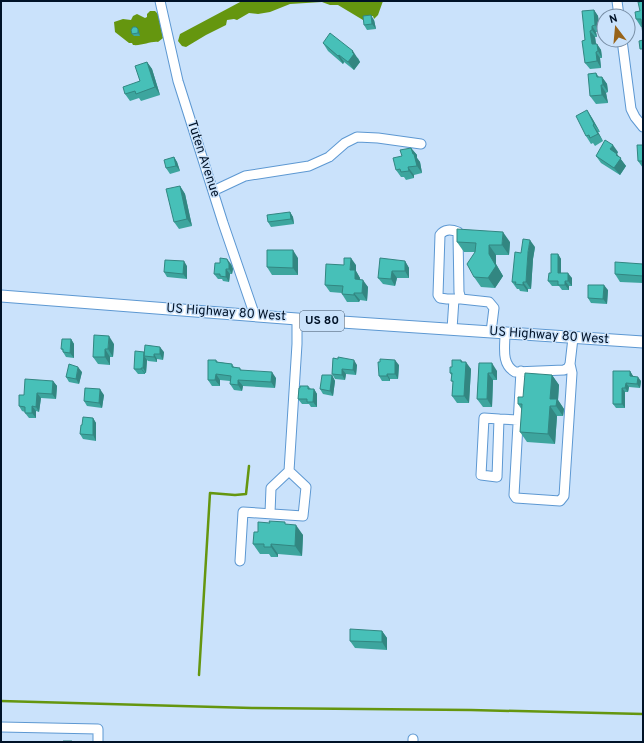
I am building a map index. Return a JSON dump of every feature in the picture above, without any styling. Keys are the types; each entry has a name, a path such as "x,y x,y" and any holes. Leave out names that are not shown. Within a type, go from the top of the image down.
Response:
{"main road":[{"name":"US Highway 80 West","path":"1,296 505,334 643,342"}],"street":[{"name":"Tuten Avenue","path":"160,1 178,81 255,316"},
{"path":"623,48 631,109 635,118 643,127"},
{"path":"213,191 245,176 309,166 329,157 345,143 357,137 378,138 421,144"},
{"path":"452,329 457,299 459,292 458,232 455,230 446,230 440,235 438,295 440,298 457,299 489,302 492,304 494,308 491,332"},
{"path":"270,514 270,488 289,471 297,350 297,319"},
{"path":"505,334 506,364 515,372 564,370 568,368 570,364"},
{"path":"521,371 514,495 516,498 560,501 564,496 572,373 570,364 573,338"},
{"path":"499,419 497,477 481,475 484,418 518,420"},
{"path":"240,561 243,512 303,516 306,487 289,471"},
{"path":"1,727 98,729 98,742"}],"shaded area":[{"path":"242,1 383,1 378,15 374,19 373,16 367,17 363,20 338,5 330,5 322,2 290,4 270,12 258,14 249,13 237,20 227,20 226,25 186,47 182,46 178,41 180,34"},
{"path":"150,11 155,11 158,14 163,38 158,42 133,45 115,32 114,22 123,19 131,20 133,16 137,14 145,18"}],"building":[{"path":"643,1 643,35 641,19 636,19 636,12 640,11 638,2"},
{"path":"594,10 595,25 592,26 592,30 590,31 592,44 596,44 596,48 598,48 598,51 596,52 597,61 585,63 582,41 585,40 582,11"},
{"path":"371,15 372,24 364,25 363,16"},
{"path":"133,27 138,29 138,33 132,34 131,30"},
{"path":"330,33 353,51 352,52 354,54 348,62 339,55 338,56 323,43"},
{"path":"643,40 643,49 640,49 639,41"},
{"path":"147,62 155,87 136,94 135,91 125,94 123,87 140,81 135,66"},
{"path":"596,73 597,77 602,77 602,95 590,96 588,74"},
{"path":"587,110 598,134 590,138 589,135 586,136 576,116"},
{"path":"605,140 613,145 610,149 621,158 614,168 596,156"},
{"path":"637,145 643,145 643,161 638,161"},
{"path":"411,148 417,166 408,167 409,171 401,172 400,169 396,170 393,158 402,156 400,150"},
{"path":"174,157 176,166 166,168 164,160"},
{"path":"180,186 187,219 174,222 166,189"},
{"path":"290,212 291,219 268,222 267,215"},
{"path":"457,229 503,232 502,245 489,245 489,254 496,266 488,278 474,277 467,264 475,252 476,243 457,242"},
{"path":"523,239 530,240 526,282 523,282 523,285 512,282 515,252 521,253"},
{"path":"267,250 293,250 293,268 267,267"},
{"path":"551,254 558,254 558,273 568,273 568,281 565,281 565,285 558,285 558,281 548,281 549,273 551,273"},
{"path":"220,258 227,259 229,264 229,269 226,269 226,277 220,276 220,274 214,274 215,263 220,263"},
{"path":"344,258 351,258 350,270 355,270 355,279 363,280 362,293 354,293 354,295 342,294 343,286 325,285 326,264 344,265"},
{"path":"380,258 405,261 405,271 392,271 391,279 378,278"},
{"path":"165,260 184,261 183,274 164,272"},
{"path":"615,262 643,264 643,276 615,274"},
{"path":"588,285 604,285 603,299 588,298"},
{"path":"94,335 109,336 108,349 105,349 105,357 93,357"},
{"path":"62,339 71,339 70,353 63,352 63,349 61,349"},
{"path":"145,345 160,347 160,354 154,354 154,357 144,356"},
{"path":"135,351 144,352 143,368 141,369 134,369"},
{"path":"338,357 354,360 353,370 342,369 342,375 332,374 333,358 338,359"},
{"path":"380,359 395,360 395,374 379,376 378,362 380,362"},
{"path":"208,360 216,360 216,362 232,364 232,367 240,368 240,370 272,372 271,382 238,380 238,385 230,384 231,376 216,374 215,380 208,380"},
{"path":"452,360 461,360 461,362 466,362 464,396 452,396 453,381 451,381 452,373 450,373 450,367 452,367"},
{"path":"479,363 492,363 492,373 488,373 487,399 477,399"},
{"path":"69,364 78,367 76,379 66,377"},
{"path":"613,371 630,371 630,376 638,377 637,384 626,383 625,388 622,388 622,404 613,404"},
{"path":"525,373 552,375 550,399 557,399 556,406 550,406 548,434 520,432 522,404 518,404 518,397 523,397"},
{"path":"322,375 332,375 330,391 320,389"},
{"path":"25,379 53,381 52,394 37,393 36,407 32,406 32,413 25,413 25,407 19,406 19,395 24,395"},
{"path":"300,386 308,386 308,389 314,389 313,402 307,402 307,399 298,399"},
{"path":"85,388 100,389 99,403 84,401"},
{"path":"83,417 93,418 93,435 80,434"},
{"path":"269,521 285,522 285,524 296,525 295,546 271,544 271,547 264,547 264,544 253,544 254,532 258,532 258,522 270,523"},
{"path":"350,629 382,631 382,642 350,641"}],"waterway":[{"path":"199,675 210,493 235,495 246,494 249,466"},
{"path":"1,701 252,708 471,710 643,714"}]}
